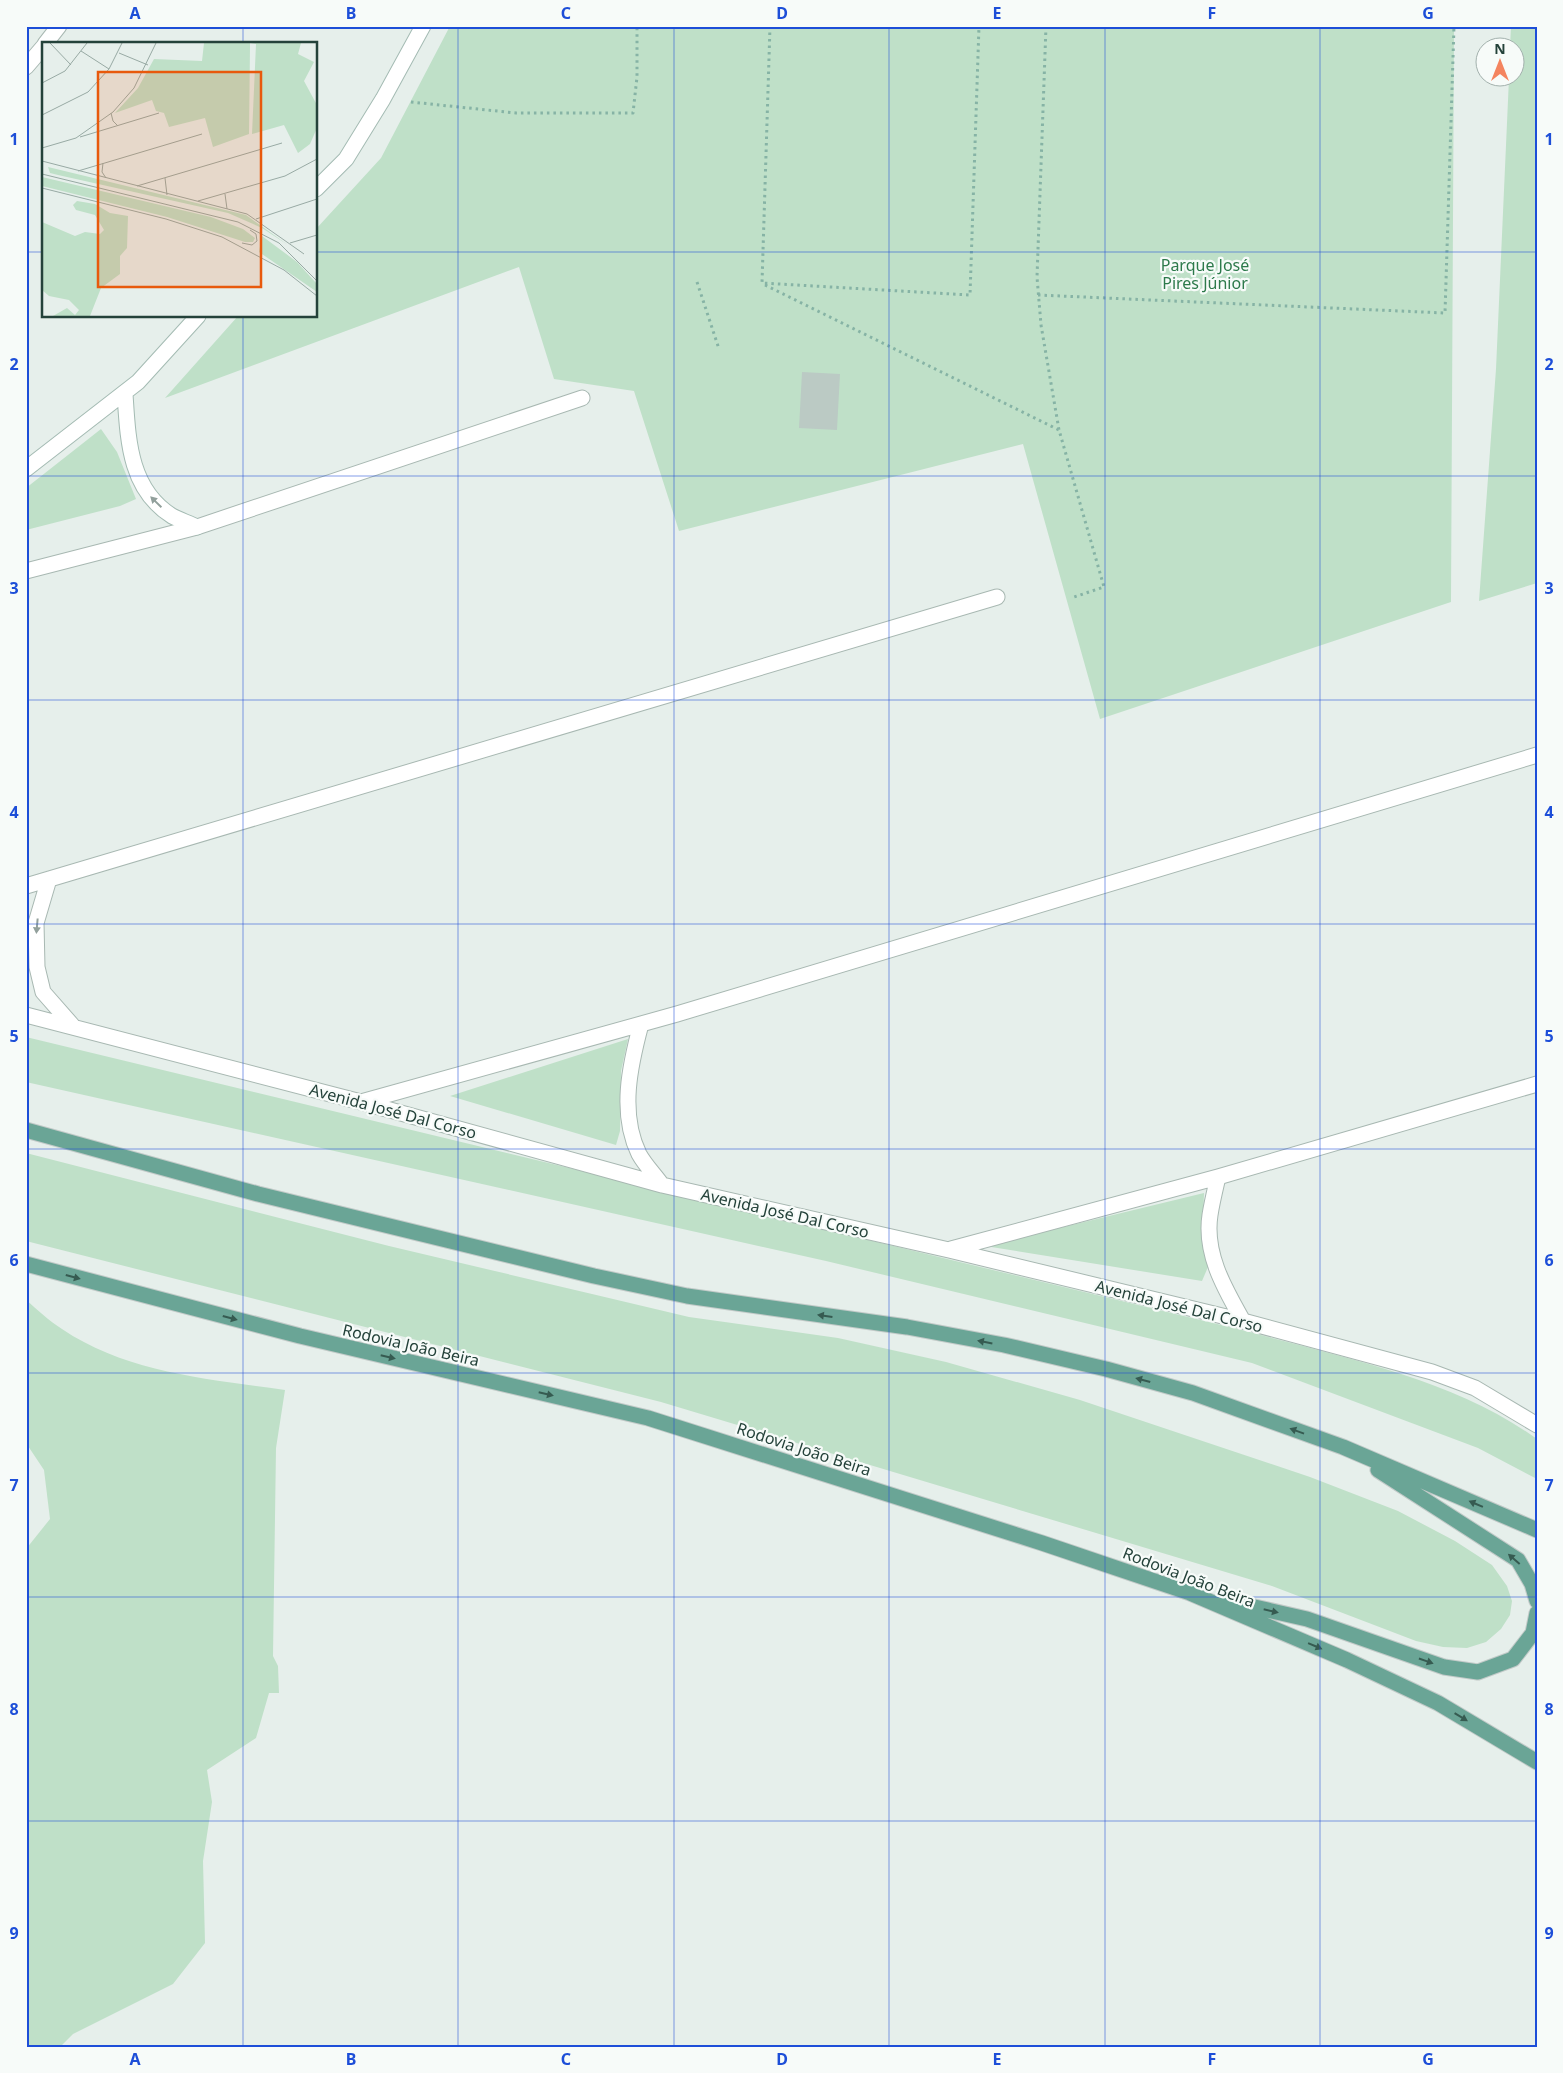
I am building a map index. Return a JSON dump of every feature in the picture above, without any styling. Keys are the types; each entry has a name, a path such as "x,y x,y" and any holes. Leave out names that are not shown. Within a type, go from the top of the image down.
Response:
{"main road":[{"path":"26,1130 258,1194 594,1276 687,1296 916,1329 1004,1345 1097,1367 1193,1393 1343,1447 1537,1530"},
{"name":"Rodovia João Beira","path":"26,1264 300,1336 648,1418 1042,1543 1190,1593 1347,1660 1438,1703 1537,1762"},
{"path":"1343,1447 1518,1560 1532,1584 1537,1601"},
{"path":"1190,1593 1307,1619 1444,1668 1478,1672 1513,1659 1533,1633 1537,1613"}],"street":[{"path":"46,42 59,26"},
{"path":"318,187 346,159 384,99 423,26"},
{"path":"26,67 42,47"},
{"path":"26,469 125,394 196,318"},
{"path":"125,394 128,445 138,477 152,500 172,516 197,527"},
{"path":"26,571 197,527 582,398"},
{"path":"26,886 997,597"},
{"path":"361,1102 641,1024 1537,755"},
{"path":"49,879 36,923 37,967 43,992 72,1026"},
{"name":"Avenida José Dal Corso","path":"26,1015 361,1102 662,1185 949,1250 1243,1321 1432,1372 1474,1388 1537,1425"},
{"path":"641,1024 630,1065 630,1129 639,1155 662,1185"},
{"path":"949,1250 1218,1177 1537,1084"},
{"path":"1218,1177 1209,1217 1210,1247 1221,1282 1243,1321"},
{"path":"1521,1416 1537,1411"}],"path":[{"path":"384,99 516,113 633,113 637,77 637,26"},
{"path":"762,283 770,26"},
{"path":"762,283 970,296 980,26"},
{"path":"1046,26 1038,296 1041,325 1059,430 1104,586 1071,598"},
{"path":"1038,296 1445,313 1454,26"},
{"path":"696,282 719,349"},
{"path":"762,283 1059,430"}],"green space":[{"name":"Parque José Pires Júnior","path":"450,26 1454,26 1451,602 1100,719 1023,444 679,531 634,391 554,379 519,267 165,398 236,318 318,318 318,227 381,158"},
{"path":"1511,26 1537,26 1537,583 1479,601 1496,369 1509,88 1526,88 1526,38 1510,38"},
{"path":"101,429 117,452 136,499 120,506 26,530 26,488"},
{"path":"26,1037 1246,1331 1359,1361 1434,1386 1470,1401 1505,1418 1537,1439 1537,1479 1478,1448 1252,1363 826,1261 26,1082"},
{"path":"628,1039 621,1071 620,1131 616,1145 450,1096"},
{"path":"26,1153 389,1246 689,1317 838,1338 946,1362 1080,1400 1310,1477 1398,1511 1455,1541 1492,1565 1507,1586 1512,1601 1510,1615 1501,1629 1486,1642 1467,1648 1443,1647 1416,1641 1272,1586 661,1402 26,1241"},
{"path":"1204,1193 1203,1222 1208,1267 1202,1281 985,1246"},
{"path":"26,1300 62,1329 87,1344 114,1356 169,1372 285,1390 276,1448 273,1656 278,1666 279,1693 269,1693 256,1738 207,1770 212,1802 203,1861 205,1943 173,1984 73,2034 60,2047 26,2047 26,1549 50,1519 44,1470 26,1443"}],"building":[{"path":"802,372 840,374 837,430 799,428"}]}
